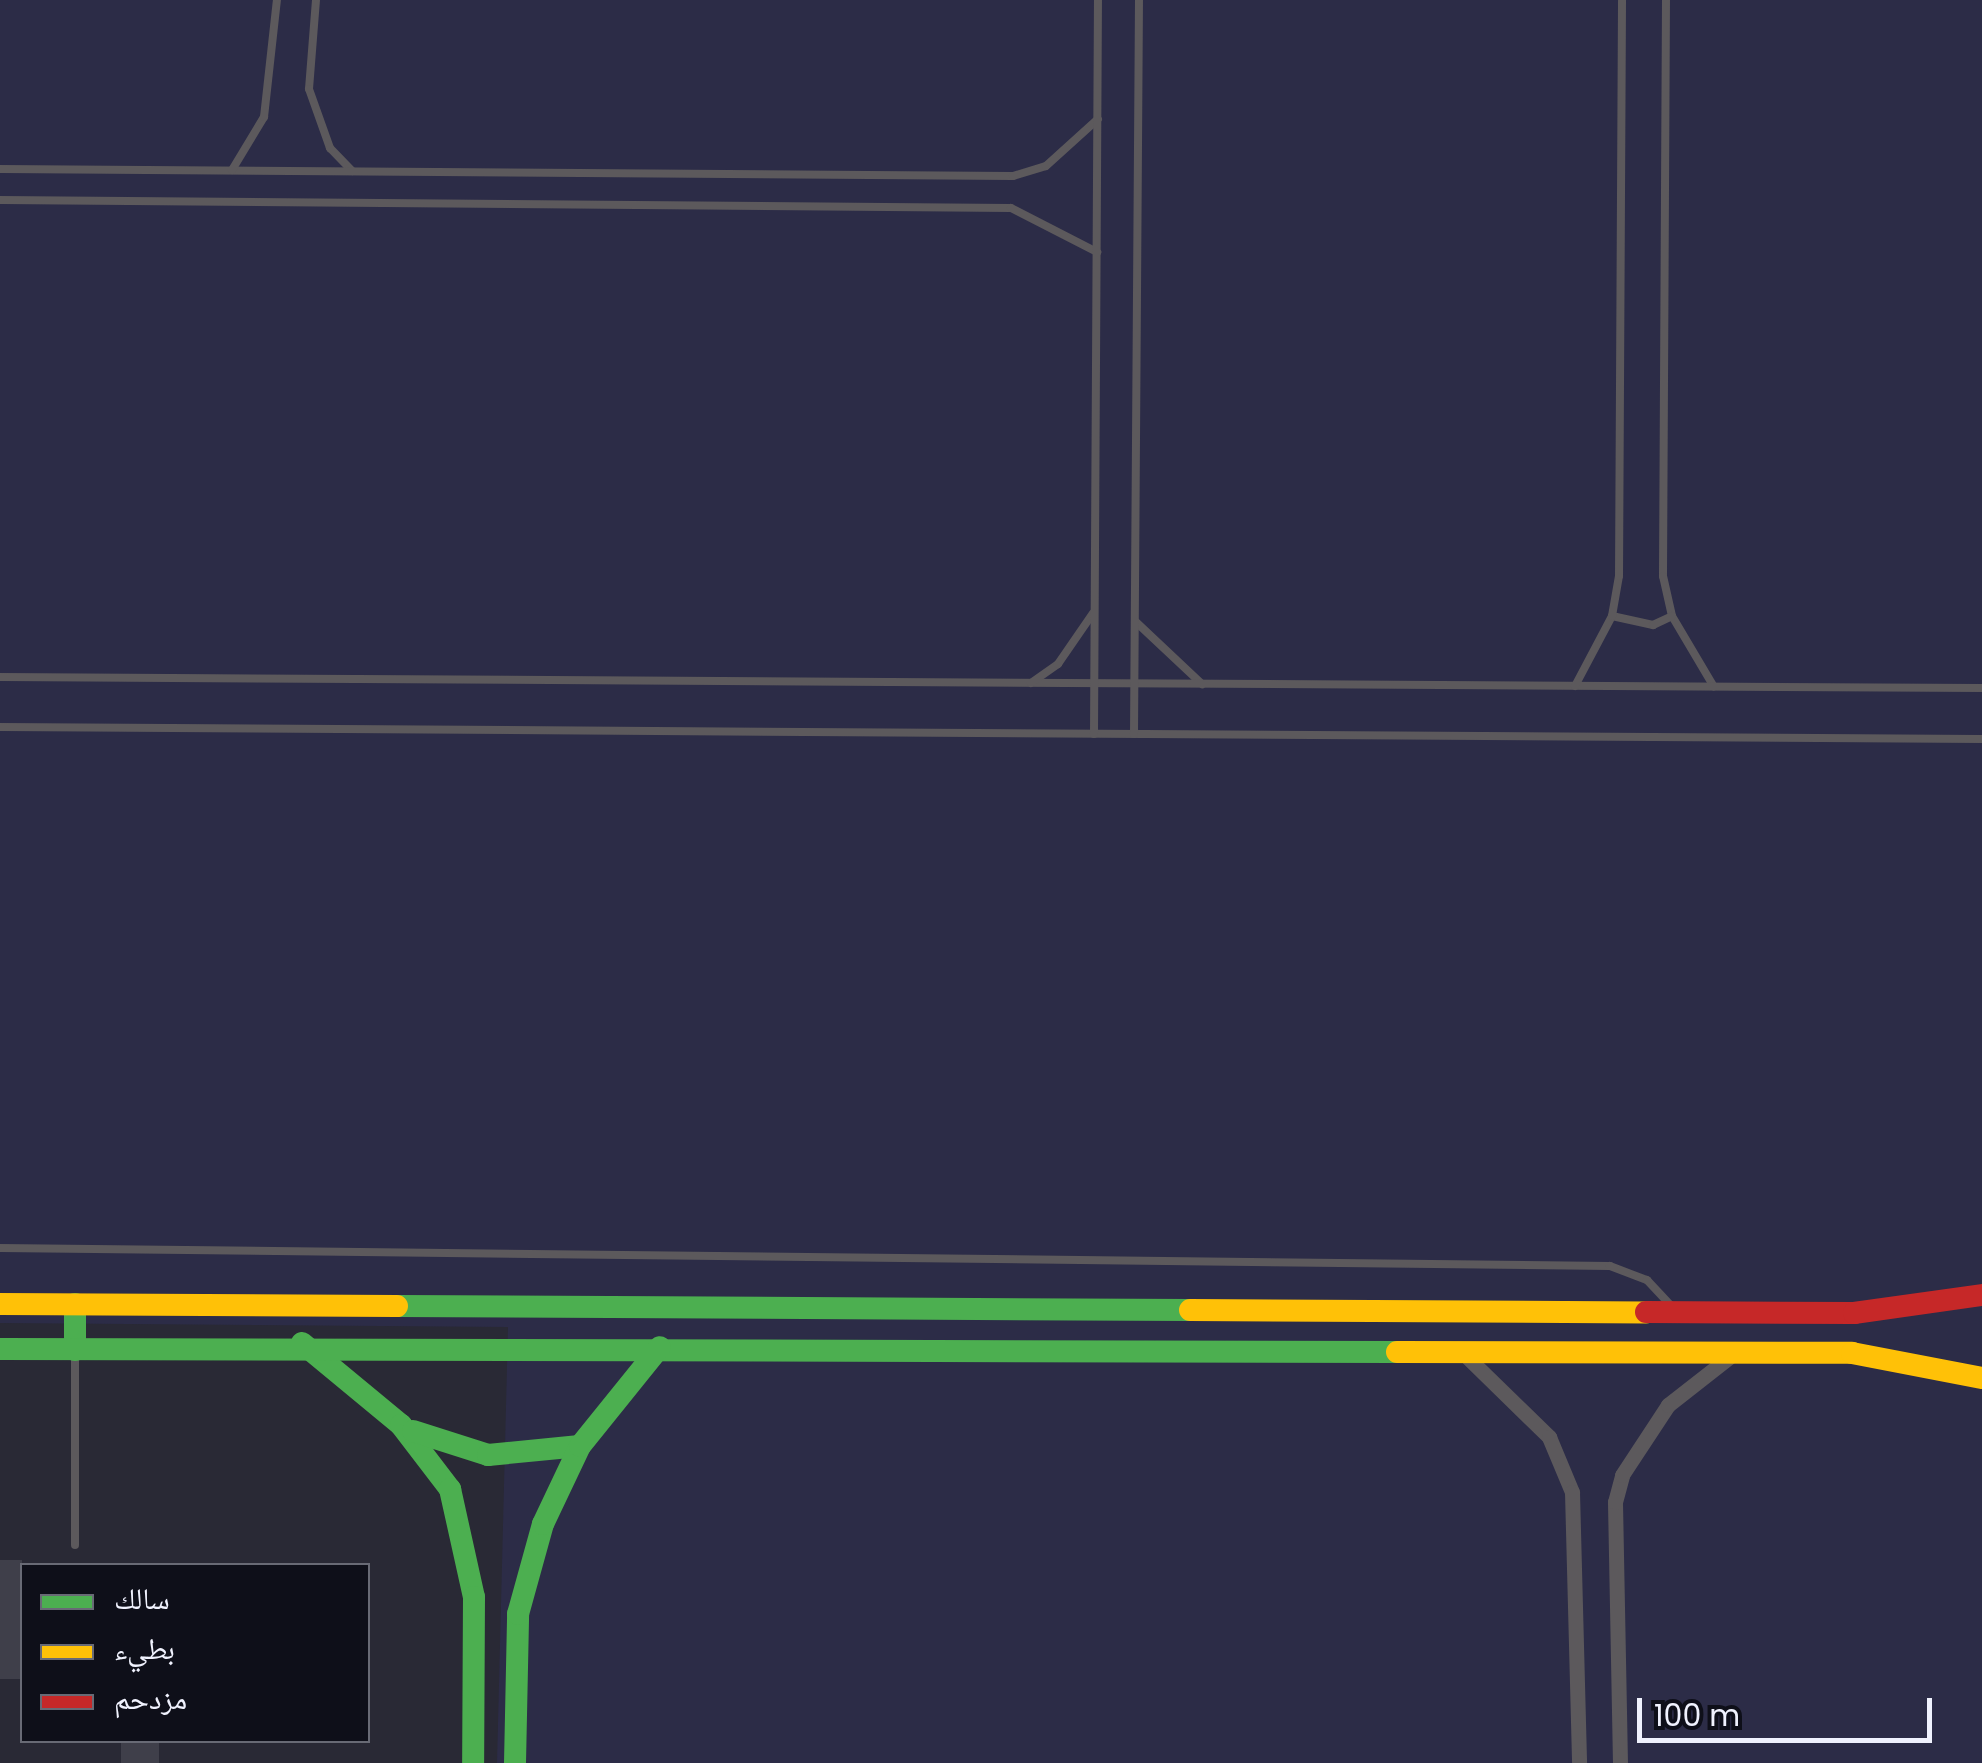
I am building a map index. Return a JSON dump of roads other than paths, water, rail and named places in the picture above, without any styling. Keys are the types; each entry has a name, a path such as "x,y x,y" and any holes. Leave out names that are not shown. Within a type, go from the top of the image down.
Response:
{"street":[{"path":"0,1304 1854,1313 1982,1295"},
{"path":"75,1304 75,1350"},
{"path":"1078,1312 1078,1351"},
{"path":"1852,1352 1854,1313"},
{"path":"302,1343 401,1424 429,1454 463,1528 476,1625 473,1763"},
{"path":"0,1349 302,1343 1078,1351 1852,1352 1982,1378"},
{"path":"515,1763 526,1576 580,1446 660,1347"},
{"path":"1462,1352 1550,1437 1572,1492 1580,1763"},
{"path":"1620,1763 1614,1502 1622,1475 1668,1405 1736,1352"},
{"path":"401,1424 488,1455 580,1446"}],"lane":[{"path":"232,170 264,116 277,0"},
{"path":"316,0 309,89 330,148 352,171"},
{"path":"1094,734 1098,0"},
{"path":"1134,734 1139,0"},
{"path":"1575,686 1612,616 1622,0"},
{"path":"1666,0 1663,576 1672,616 1714,687"},
{"path":"0,169 1013,176 1046,166 1098,120"},
{"path":"0,200 1011,208 1097,252"},
{"path":"1031,683 1058,664 1095,609"},
{"path":"1612,616 1632,625 1672,616"},
{"path":"1135,621 1202,684"},
{"path":"0,677 1982,688"},
{"path":"0,728 1982,739"},
{"path":"0,1248 1610,1266 1647,1280 1677,1313"},
{"path":"74,1545 75,1350"}]}
